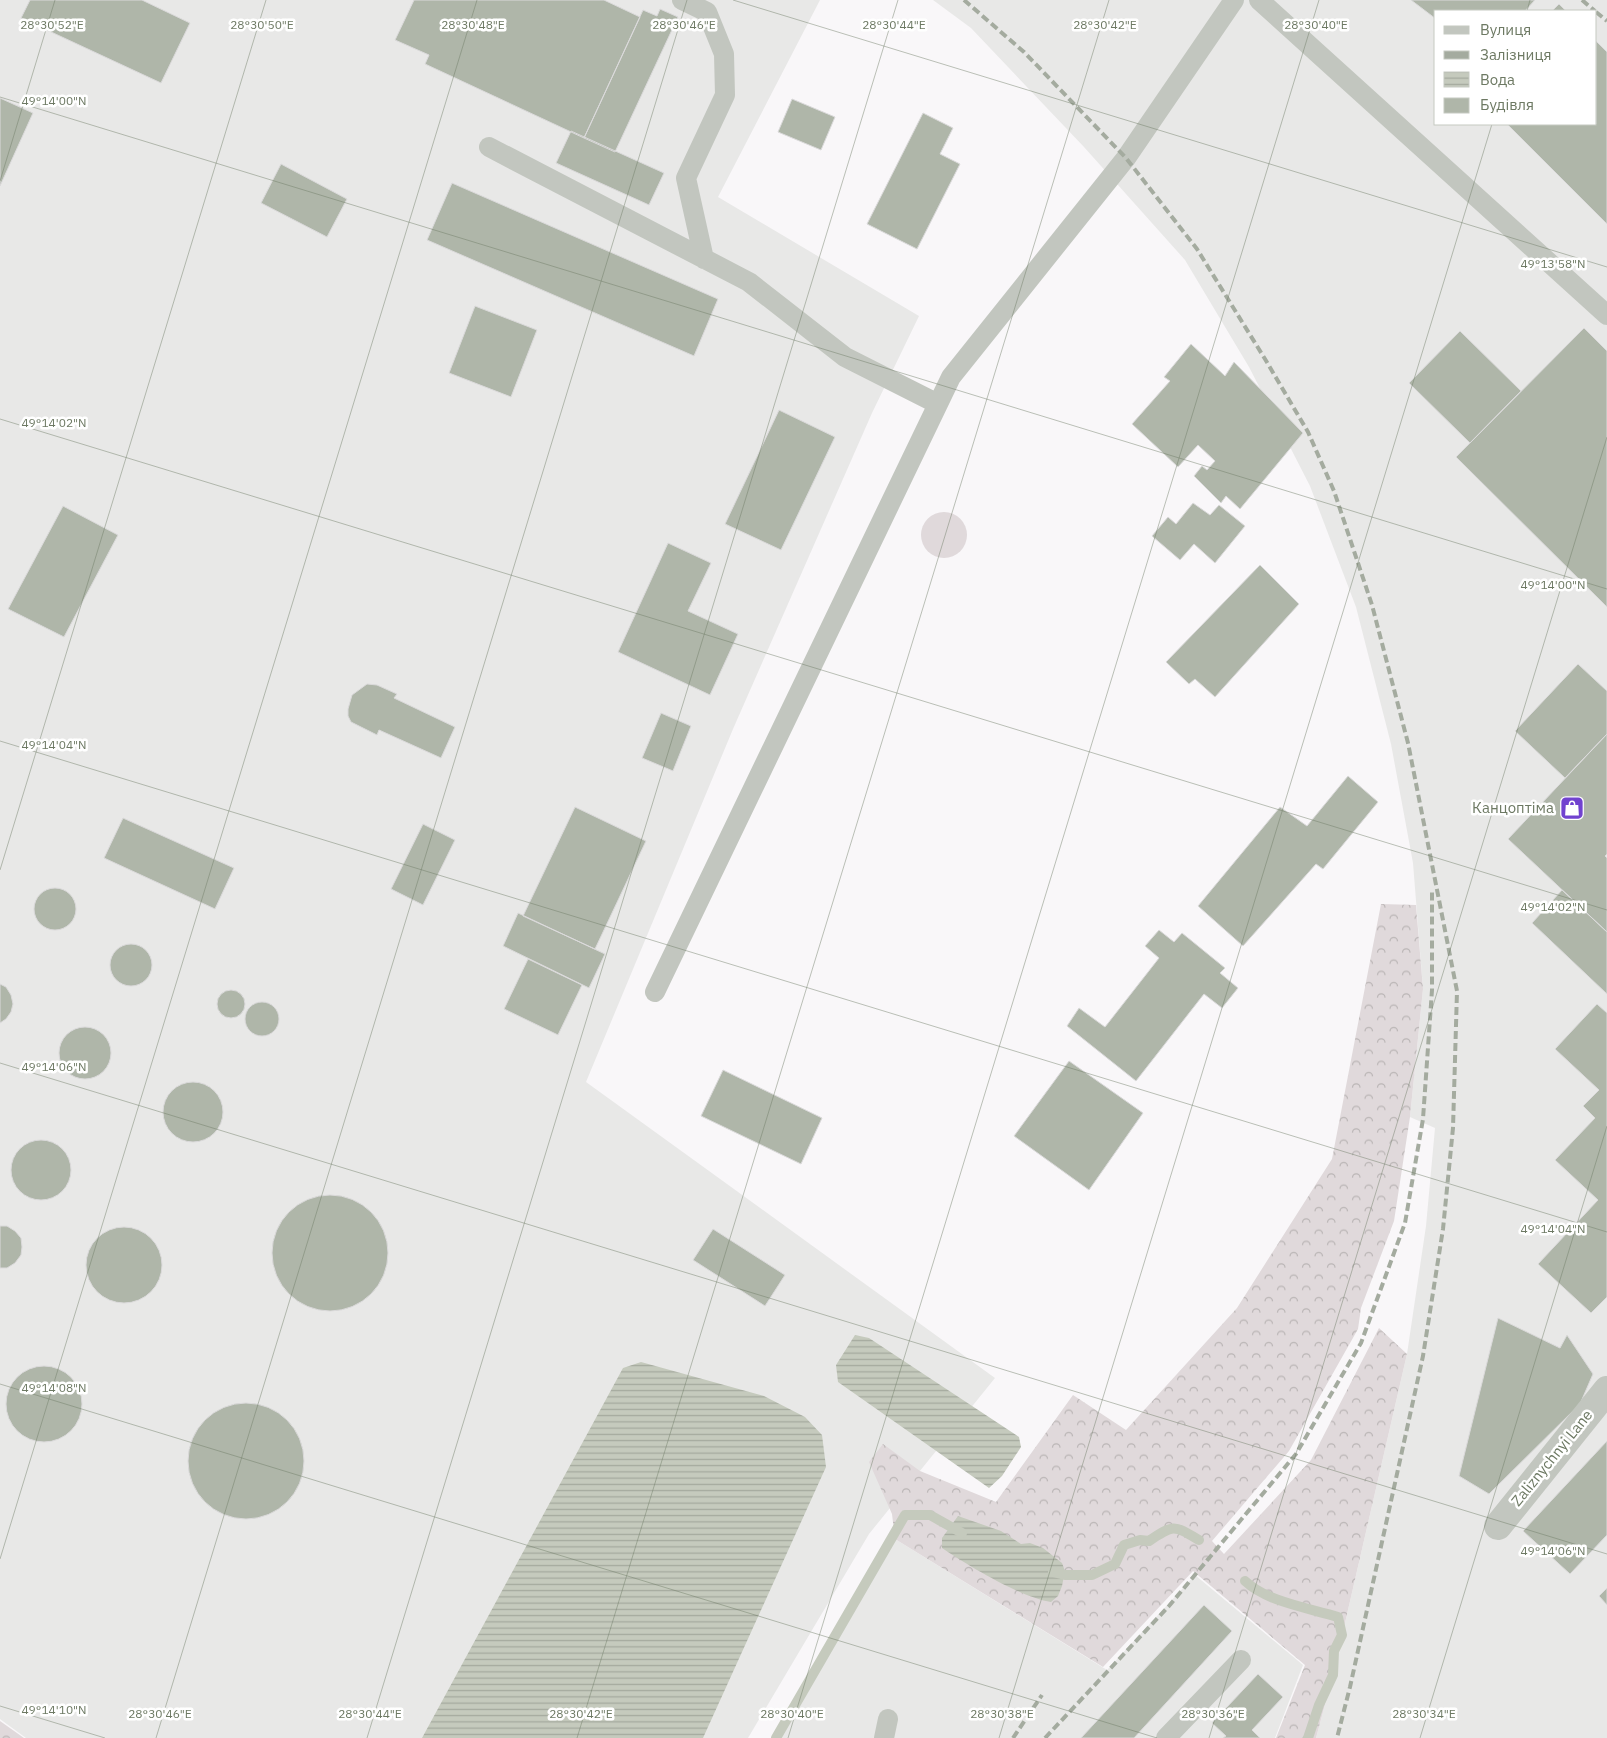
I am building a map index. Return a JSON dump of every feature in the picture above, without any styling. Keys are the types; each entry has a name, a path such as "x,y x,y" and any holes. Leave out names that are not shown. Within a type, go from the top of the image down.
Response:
{"street":[{"name":"Zaliznychnyi Lane","path":"1498,1526 1607,1390"}],"lane":[{"path":"682,0 708,12 724,54 725,95 686,178 704,259"},
{"path":"655,992 951,378 1126,158 1234,0"},
{"path":"1259,0 1607,315"},
{"path":"489,147 749,282 845,357 938,404"},
{"path":"1166,1738 1241,1660"}],"shaded area":[{"path":"0,0 820,0 718,197 919,316 872,413 733,729 586,1082 995,1378 869,1534 748,1738 26,1738 0,1719"},
{"path":"933,0 1607,0 1607,1738 1316,1738 1333,1675 1407,1354 1426,1226 1435,1128 1410,1117 1423,989 1413,863 1391,744 1356,607 1310,486 1249,367 1185,260 1084,147 971,28"},
{"path":"895,1539 1107,1670 1195,1575 1303,1665 1275,1738 778,1738"}],"green space":[{"path":"949,512 953,513 963,522 966,526 966,544 957,554 949,558 939,558 931,554 922,544 921,530 925,522 935,513"},
{"path":"1381,904 1416,905 1423,989 1410,1117 1394,1221 1361,1308 1358,1329 1289,1451 1212,1541 1224,1554 1311,1460 1379,1328 1407,1354 1333,1675 1316,1738 1276,1738 1305,1665 1193,1571 1103,1667 895,1539 892,1514 869,1462 883,1444 920,1471 996,1502 1073,1395 1126,1430 1237,1308 1332,1159"},
{"path":"0,1721 24,1738 0,1738"}],"water":[{"path":"855,1335 869,1338 1019,1437 1021,1447 1002,1476 989,1488 838,1382 836,1365"},
{"path":"641,1362 764,1396 805,1417 822,1435 826,1467 703,1738 422,1738 623,1368"},
{"path":"958,1516 1001,1531 1021,1544 1030,1543 1043,1548 1062,1563 1065,1571 1058,1596 1051,1602 1010,1588 942,1548 942,1538"}],"building":[{"path":"30,0 142,0 190,23 161,83 21,18"},
{"path":"414,0 604,0 640,17 584,138 425,64 429,55 395,40"},
{"path":"1411,0 1535,0 1526,10 1434,10 1434,17"},
{"path":"1559,4 1565,10 1553,10"},
{"path":"660,9 678,17 615,152 584,138 643,10 657,16"},
{"path":"1597,42 1607,52 1607,224 1508,125 1597,125"},
{"path":"0,98 33,113 0,186"},
{"path":"792,99 835,117 821,150 778,132"},
{"path":"923,113 953,128 940,154 960,164 917,249 867,224"},
{"path":"571,131 664,173 649,205 556,163"},
{"path":"281,164 347,199 327,237 261,203"},
{"path":"452,183 718,299 694,356 427,240"},
{"path":"475,306 537,330 511,397 449,373"},
{"path":"1584,328 1607,351 1607,607 1456,457"},
{"path":"1460,331 1521,391 1470,443 1409,383"},
{"path":"1191,344 1225,376 1234,362 1303,433 1240,509 1226,496 1221,503 1194,476 1202,466 1207,470 1215,461 1198,445 1178,467 1132,424 1170,381 1164,377"},
{"path":"779,410 835,437 781,550 725,524"},
{"path":"1193,503 1210,515 1219,505 1245,526 1215,563 1194,544 1180,560 1152,536 1168,517 1176,524"},
{"path":"63,506 118,535 64,637 8,609"},
{"path":"668,543 711,563 688,611 738,634 710,695 618,652"},
{"path":"1260,565 1299,604 1215,697 1195,679 1189,684 1166,662"},
{"path":"1578,664 1607,691 1607,734 1565,778 1515,731"},
{"path":"367,684 377,685 397,694 394,698 455,727 441,758 379,730 377,735 351,722 348,716 348,709 352,695"},
{"path":"661,713 691,726 673,771 642,758"},
{"name":"Канцоптіма","path":"1607,734 1607,854 1605,856 1607,858 1607,932 1508,839"},
{"path":"1348,776 1378,802 1323,869 1316,864 1243,946 1198,906 1280,807 1307,826"},
{"path":"575,807 646,841 595,949 523,916"},
{"path":"123,818 234,868 215,909 104,858"},
{"path":"423,824 455,840 423,905 391,889"},
{"path":"59,888 67,891 73,897 76,909 73,921 67,927 51,930 43,927 37,921 34,905 37,897 43,891"},
{"path":"1562,890 1607,932 1607,994 1532,923"},
{"path":"518,913 605,954 589,988 503,946"},
{"path":"1159,930 1174,942 1182,933 1225,968 1220,973 1238,988 1222,1008 1204,994 1136,1081 1067,1026 1079,1008 1105,1027 1159,958 1145,946"},
{"path":"135,944 143,947 149,953 152,965 149,977 143,983 127,986 119,983 113,977 110,961 113,953 119,947"},
{"path":"528,959 582,985 558,1035 504,1009"},
{"path":"0,984 6,987 11,995 13,1004 11,1012 0,1023"},
{"path":"231,990 241,994 245,1004 241,1014 231,1018 221,1014 217,1004 221,994"},
{"path":"262,1002 274,1007 279,1019 274,1031 262,1036 250,1031 245,1019 250,1007"},
{"path":"1597,1004 1607,1013 1607,1297 1591,1313 1538,1264 1598,1200 1555,1160 1595,1118 1583,1106 1599,1090 1555,1049"},
{"path":"80,1027 90,1027 100,1031 107,1038 111,1053 107,1068 100,1075 90,1079 80,1079 70,1075 63,1068 59,1058 59,1048 63,1038 70,1031"},
{"path":"1069,1061 1143,1113 1089,1190 1014,1136"},
{"path":"723,1070 822,1118 801,1164 701,1116"},
{"path":"193,1082 210,1087 218,1095 223,1112 218,1129 210,1137 193,1142 176,1137 168,1129 163,1112 168,1095 176,1087"},
{"path":"41,1140 53,1142 66,1153 71,1170 69,1182 58,1195 41,1200 29,1198 16,1187 11,1170 13,1158 24,1145"},
{"path":"330,1195 352,1200 371,1212 383,1231 388,1253 383,1275 371,1294 352,1306 330,1311 308,1306 289,1294 277,1275 272,1253 277,1231 289,1212 308,1200"},
{"path":"0,1226 7,1226 21,1238 21,1255 15,1263 7,1268 0,1268"},
{"path":"117,1227 131,1227 145,1233 156,1244 162,1258 159,1280 151,1292 131,1303 117,1303 103,1297 92,1286 86,1272 86,1258 92,1244 103,1233"},
{"path":"713,1229 785,1275 765,1306 693,1260"},
{"path":"1498,1318 1560,1348 1567,1335 1593,1374 1580,1404 1489,1494 1459,1476"},
{"path":"37,1366 51,1366 65,1372 76,1383 82,1397 79,1419 71,1431 51,1442 37,1442 23,1436 12,1425 6,1411 6,1397 12,1383 23,1372"},
{"path":"246,1403 268,1407 287,1420 300,1439 304,1461 300,1483 287,1502 268,1515 246,1519 224,1515 205,1502 192,1483 188,1461 192,1439 205,1420 224,1407"},
{"path":"1607,1441 1607,1535 1570,1574 1523,1531"},
{"path":"1607,1588 1607,1605 1599,1596"},
{"path":"1204,1605 1232,1631 1134,1738 1081,1738"},
{"path":"1258,1674 1283,1697 1252,1730 1260,1738 1223,1738 1226,1736 1212,1723"}],"waterway":[{"path":"776,1738 905,1515 930,1515 962,1533"},
{"path":"1053,1572 1065,1575 1092,1575 1115,1564 1124,1545 1140,1540 1149,1541 1169,1529 1179,1529 1199,1540"},
{"path":"1245,1581 1254,1588 1276,1599 1338,1617 1342,1635 1334,1651 1333,1675 1319,1705 1308,1738"}],"railway":[{"path":"964,0 1024,52 1126,158 1197,249 1265,359 1308,432 1334,491 1372,605 1408,743 1457,991 1453,1128 1443,1229 1423,1356 1337,1738"},
{"path":"1582,0 1594,10"},
{"path":"1597,13 1607,21"},
{"path":"1045,1738 1169,1606 1296,1454 1361,1343 1405,1223 1423,1119 1432,990 1432,889"},
{"path":"1013,1738 1042,1695"}],"place":[{"name":"Канцоптіма","path":"1572,808"}]}
